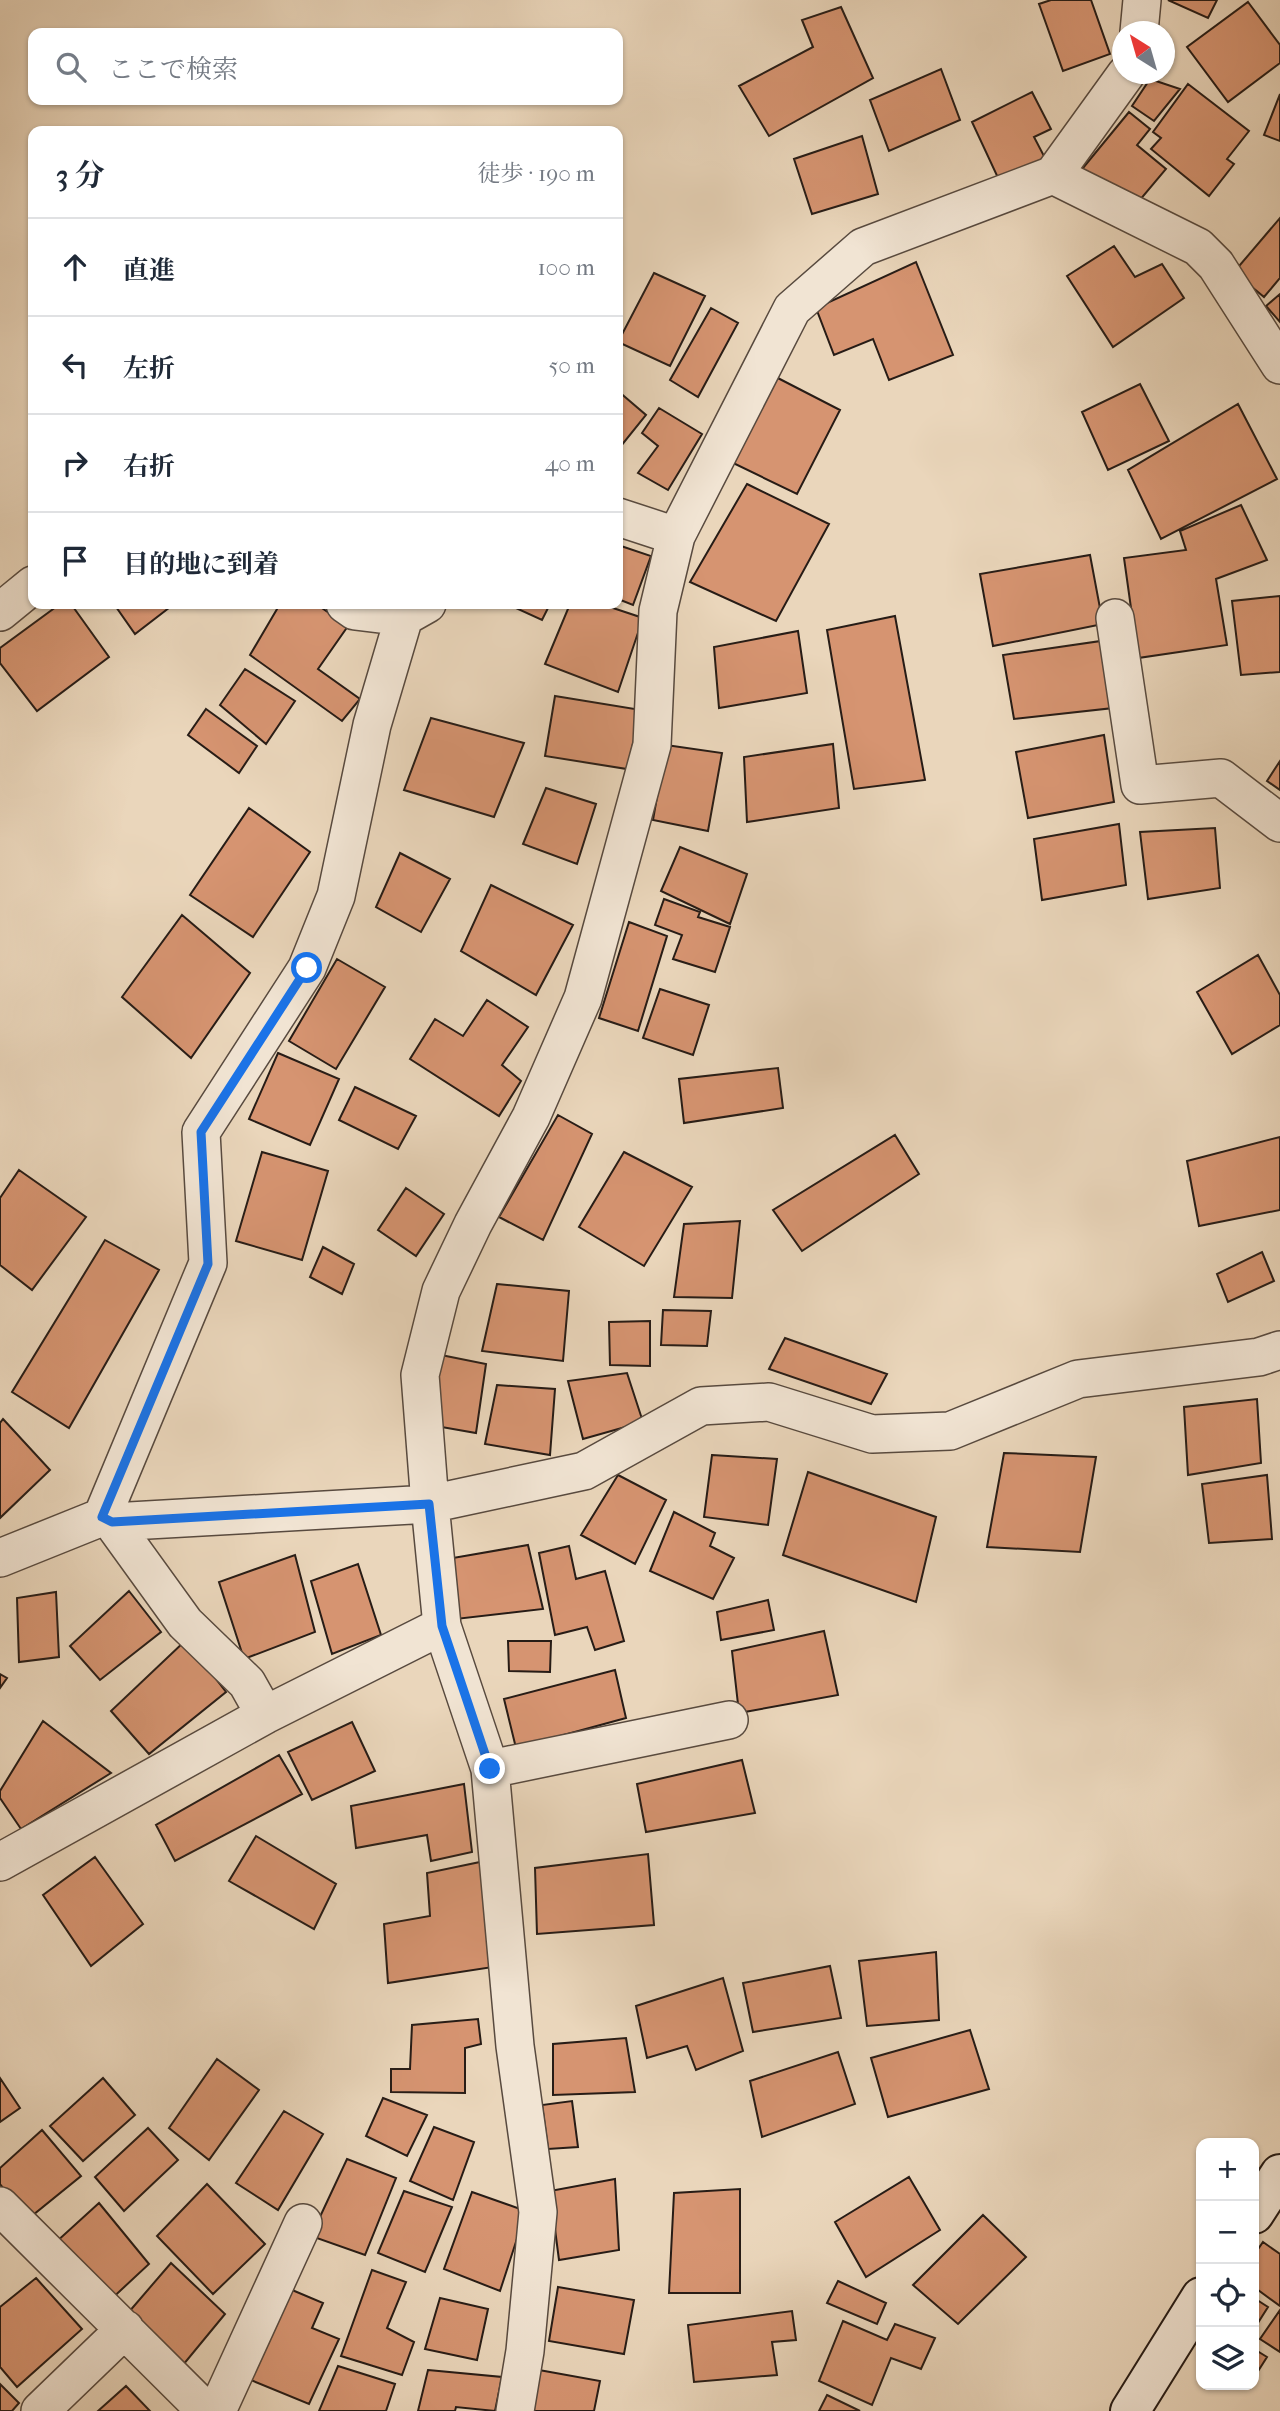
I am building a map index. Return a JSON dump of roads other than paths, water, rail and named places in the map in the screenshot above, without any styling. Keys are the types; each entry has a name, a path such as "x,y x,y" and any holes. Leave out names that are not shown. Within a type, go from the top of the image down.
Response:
{"street":[{"path":"1140,21 1142,0"},
{"path":"515,2411 525,2351 538,2212 515,2046 490,1769 442,1626 429,1504 420,1375 441,1291 473,1224 531,1117 583,998 652,745 658,611 676,536 792,309 863,247 1054,175 1118,84"},
{"path":"1054,175 1198,247 1216,265 1280,365"},
{"path":"623,519 676,536"},
{"path":"0,612 28,589"},
{"path":"107,1520 208,1264 201,1132 307,968 336,896 372,725 415,611 352,609"},
{"path":"1115,618 1140,785 1221,778 1280,823"},
{"path":"0,1558 107,1520 429,1504 584,1471 701,1406 769,1402 872,1434 950,1431 1078,1379 1259,1357 1280,1350"},
{"path":"107,1520 185,1623 247,1683 265,1715"},
{"path":"0,1862 265,1715 442,1626"},
{"path":"490,1769 729,1720"},
{"path":"1259,2206 1280,2174"},
{"path":"0,2206 206,2411"},
{"path":"217,2411 303,2222"},
{"path":"1137,2409 1196,2306"},
{"path":"40,2411 124,2329"}]}
